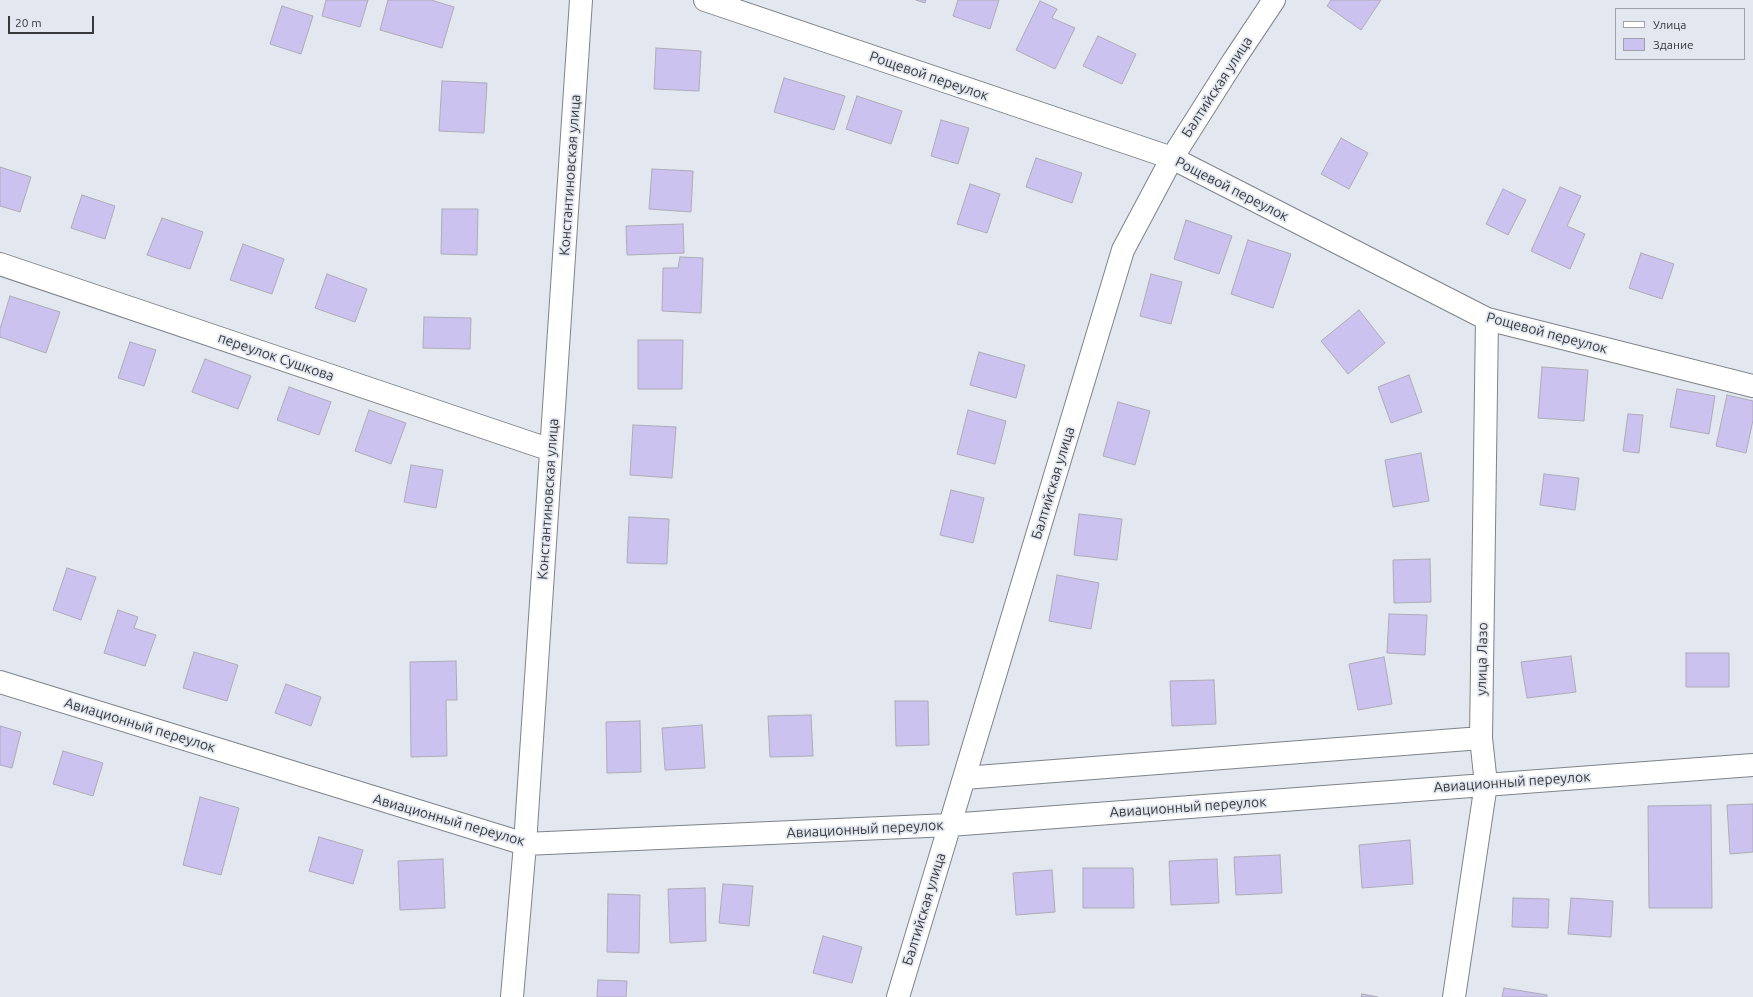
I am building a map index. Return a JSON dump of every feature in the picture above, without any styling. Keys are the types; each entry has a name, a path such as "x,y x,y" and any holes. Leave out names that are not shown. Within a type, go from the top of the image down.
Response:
{"street":[{"name":"Константиновская улица","path":"512,997 525,844 581,0"},
{"name":"Рощевой переулок","path":"705,0 1172,158 1487,319 1753,386"},
{"name":"Балтийская улица","path":"898,997 1123,250 1172,158 1274,0"},
{"name":"переулок Сушкова","path":"0,264 551,450"},
{"name":"улица Лазо","path":"1454,997 1486,784 1481,738 1487,319"},
{"name":"Авиационный переулок","path":"0,682 525,844 949,825 1753,765"},
{"path":"964,778 1481,738"}],"building":[{"path":"326,0 368,0 360,27 322,16"},
{"path":"388,0 431,0 454,7 442,48 380,30"},
{"path":"916,0 926,0 925,3"},
{"path":"958,0 999,0 990,29 953,16"},
{"path":"1331,0 1381,0 1361,30 1327,6"},
{"path":"1040,1 1057,9 1052,18 1075,28 1055,69 1016,50"},
{"path":"282,6 313,16 301,54 270,44"},
{"path":"1098,36 1136,54 1122,84 1083,66"},
{"path":"656,48 701,51 699,91 654,89"},
{"path":"784,78 845,96 834,130 774,112"},
{"path":"442,81 487,83 484,133 439,131"},
{"path":"857,96 902,111 891,144 846,129"},
{"path":"941,120 969,128 958,164 931,156"},
{"path":"1341,138 1368,153 1349,189 1321,174"},
{"path":"1036,158 1082,173 1072,203 1026,187"},
{"path":"0,167 31,177 20,212 0,206"},
{"path":"652,169 693,171 691,212 649,209"},
{"path":"970,184 1000,194 987,233 957,224"},
{"path":"1560,187 1581,196 1567,226 1585,234 1570,269 1531,251"},
{"path":"1503,189 1526,200 1508,235 1486,224"},
{"path":"82,195 115,206 105,239 71,228"},
{"path":"442,209 478,209 477,255 441,254"},
{"path":"162,218 203,232 190,269 147,255"},
{"path":"1186,220 1232,236 1219,274 1174,259"},
{"path":"683,224 684,253 627,255 626,226"},
{"path":"1248,240 1291,254 1273,308 1231,294"},
{"path":"243,244 284,259 272,294 230,280"},
{"path":"1641,253 1674,264 1662,299 1629,288"},
{"path":"680,257 703,258 701,313 662,311 663,268 678,268"},
{"path":"327,274 367,289 355,322 315,308"},
{"path":"1151,274 1182,282 1171,324 1140,316"},
{"path":"10,296 60,312 46,353 0,337 0,329"},
{"path":"1359,310 1385,343 1348,374 1321,341"},
{"path":"424,317 471,318 470,349 423,348"},
{"path":"638,340 683,340 682,389 638,389"},
{"path":"130,342 156,350 144,386 118,378"},
{"path":"979,352 1025,365 1016,398 970,385"},
{"path":"205,359 251,376 238,409 192,392"},
{"path":"1542,367 1588,370 1584,421 1538,418"},
{"path":"1409,375 1422,412 1391,423 1378,387"},
{"path":"289,387 331,402 319,435 277,420"},
{"path":"1677,389 1715,396 1709,434 1670,427"},
{"path":"1727,395 1753,401 1753,420 1746,453 1716,446"},
{"path":"1118,402 1150,411 1135,465 1103,456"},
{"path":"369,410 406,423 391,464 355,451"},
{"path":"968,410 1006,421 995,464 957,454"},
{"path":"1628,414 1643,415 1639,453 1623,451"},
{"path":"633,425 676,427 672,478 630,475"},
{"path":"1421,453 1429,501 1393,507 1385,460"},
{"path":"411,465 443,470 436,508 404,502"},
{"path":"1544,474 1579,478 1575,510 1540,505"},
{"path":"951,490 984,498 973,543 940,535"},
{"path":"1079,514 1122,519 1117,560 1074,555"},
{"path":"629,517 669,519 667,564 627,563"},
{"path":"1430,559 1431,602 1394,603 1393,560"},
{"path":"67,568 96,577 81,620 53,610"},
{"path":"1057,575 1099,583 1091,629 1049,621"},
{"path":"118,610 138,617 134,628 156,635 145,666 104,653"},
{"path":"1389,614 1427,615 1425,655 1387,653"},
{"path":"194,652 238,665 227,701 183,688"},
{"path":"1686,653 1729,653 1729,687 1686,687"},
{"path":"1571,656 1576,692 1527,698 1521,662"},
{"path":"1384,657 1392,704 1358,710 1349,664"},
{"path":"456,661 457,700 446,700 447,756 411,757 410,662"},
{"path":"1214,680 1216,724 1172,726 1170,681"},
{"path":"286,684 321,697 311,726 275,713"},
{"path":"895,701 928,701 929,745 896,746"},
{"path":"811,715 813,756 770,757 768,716"},
{"path":"640,721 641,772 607,773 606,722"},
{"path":"702,725 705,768 665,770 662,728"},
{"path":"0,726 21,732 12,768 0,765"},
{"path":"63,751 103,763 93,796 53,784"},
{"path":"200,797 239,808 221,875 183,865"},
{"path":"1753,804 1753,852 1730,854 1727,805"},
{"path":"1711,805 1712,908 1649,908 1648,806"},
{"path":"319,837 363,850 353,884 309,871"},
{"path":"1410,840 1413,884 1362,888 1359,845"},
{"path":"1280,855 1282,893 1236,895 1234,857"},
{"path":"443,859 445,908 400,910 398,861"},
{"path":"1217,859 1219,903 1171,905 1169,861"},
{"path":"1083,868 1133,868 1134,908 1083,908"},
{"path":"1052,870 1055,912 1016,915 1013,873"},
{"path":"723,884 753,886 749,926 719,923"},
{"path":"705,888 706,941 670,943 668,889"},
{"path":"608,894 640,895 639,953 607,952"},
{"path":"1513,898 1549,899 1548,928 1512,927"},
{"path":"1571,898 1613,901 1611,937 1568,934"},
{"path":"823,936 862,947 852,983 813,973"},
{"path":"598,980 627,981 626,997 597,997"},
{"path":"1504,988 1547,995 1547,997 1502,997"},
{"path":"1362,994 1378,997 1361,997"}]}
